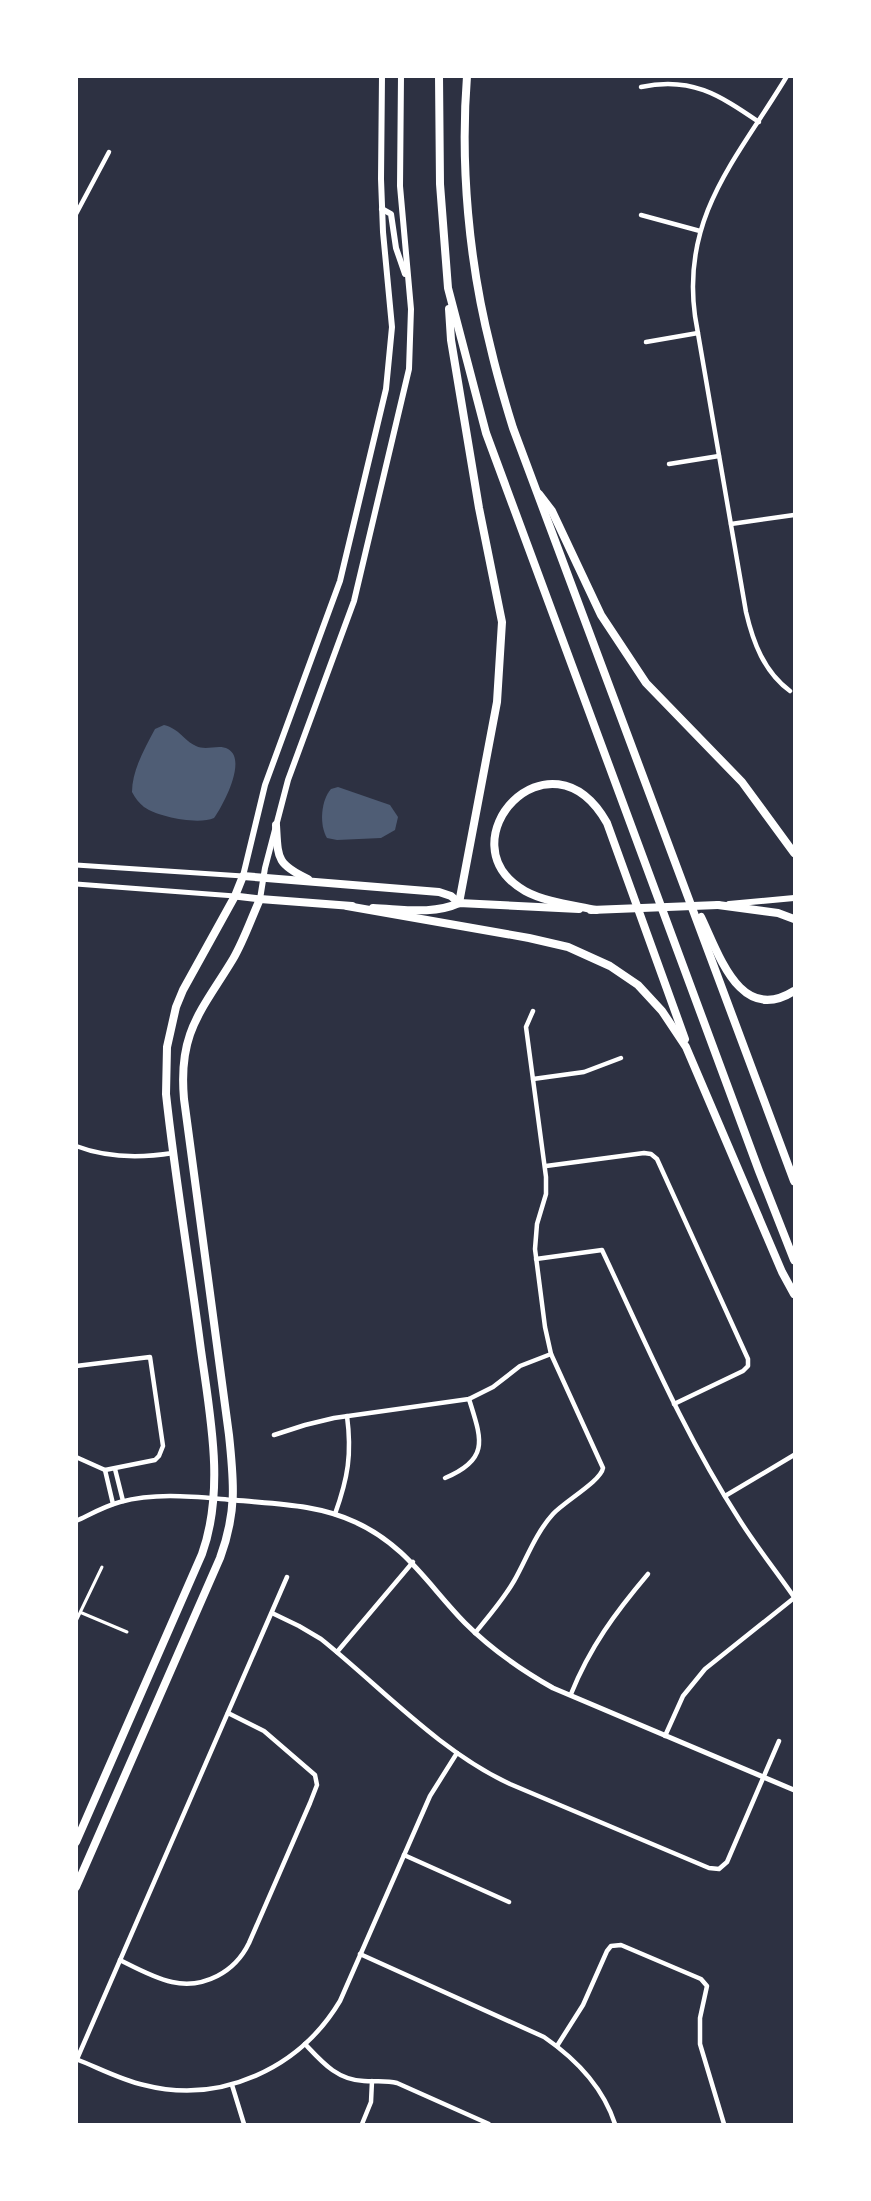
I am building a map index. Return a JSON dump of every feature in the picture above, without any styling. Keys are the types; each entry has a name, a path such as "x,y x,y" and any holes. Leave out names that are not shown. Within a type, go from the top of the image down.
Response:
{"highway":[{"path":"439,76 440,184 453,352 479,508 502,622 497,702 459,903"},
{"path":"467,76 465,109 467,180 475,267 490,348 513,428 795,1181"},
{"path":"448,288 486,433 502,482 759,1171 795,1260"},
{"path":"533,486 552,511 601,615 646,683 742,782 795,853"},
{"path":"596,910 533,895 516,884 504,872 495,848 496,829 502,813 520,794 546,785 564,786 581,793 600,810 607,823 698,1075"},
{"path":"276,825 279,857 283,865 312,881"},
{"path":"76,1842 202,1554 210,1526 214,1498 211,1426 166,1094 167,1047 176,1008 183,990 236,896 243,876 439,892 451,896 459,903"},
{"path":"683,882 737,986 752,996 762,999 779,999 795,992"},
{"path":"76,1887 220,1558 230,1530 234,1485 229,1435 182,1081 184,1055 196,1017 234,957 260,899 432,910 446,909 459,903 596,910 718,905 778,913 795,919"},
{"path":"347,906 568,947 590,955 638,985 662,1011 686,1047 782,1272 795,1293"}],"main road":[{"path":"243,876 265,785 340,581 386,389 392,327 382,209 382,76"},
{"path":"236,896 260,899 263,878 288,780 354,602 409,369 411,334 409,286 400,186 401,76"},
{"path":"382,209 391,214 396,248 409,286"},
{"path":"718,905 795,898"}],"street":[{"path":"787,76 719,183 700,231 693,273 693,302 744,605 751,632 769,670 790,690"},
{"path":"641,87 670,83 700,88 720,97 759,122"},
{"path":"76,214 109,152"},
{"path":"641,215 700,231"},
{"path":"646,342 698,333"},
{"path":"669,464 719,456"},
{"path":"731,524 795,515"},
{"path":"76,865 243,876"},
{"path":"76,884 236,896"},
{"path":"475,1633 508,1590 546,1522 565,1502 598,1478 602,1472 601,1463 551,1354 545,1327 536,1259 536,1232 546,1194 546,1167 526,1027 533,1011"},
{"path":"533,1079 584,1072 621,1058"},
{"path":"76,1146 104,1154 134,1157 173,1153"},
{"path":"546,1167 644,1153 655,1157 659,1163 747,1355 748,1362 743,1371 675,1404"},
{"path":"536,1259 602,1250 675,1404 725,1496 753,1540 795,1598 705,1669 683,1696 665,1736"},
{"path":"274,1435 314,1422 468,1399 493,1387 520,1366 551,1354"},
{"path":"76,1366 150,1357 162,1439 162,1451 151,1462 105,1470 76,1457"},
{"path":"446,1478 462,1471 476,1455 480,1445 480,1434 468,1399"},
{"path":"335,1514 349,1465 347,1416"},
{"path":"725,1496 788,1457 795,1455"},
{"path":"116,1469 123,1501"},
{"path":"105,1470 113,1504"},
{"path":"76,1521 123,1501 164,1496 214,1498 305,1507 335,1514 378,1534 413,1562 475,1633 530,1675 553,1688 795,1790"},
{"path":"337,1652 413,1562"},
{"path":"76,1621 102,1566"},
{"path":"571,1694 596,1641 648,1574"},
{"path":"287,1577 77,2059 132,2082 162,2089 202,2090 232,2085 279,2064 305,2044 334,2010 435,1786 457,1753"},
{"path":"81,1612 127,1632"},
{"path":"272,1613 306,1629 337,1652 457,1753 478,1767 510,1784 705,1867 722,1868 728,1860 779,1741"},
{"path":"120,1960 162,1979 180,1983 200,1982 225,1972 245,1951 306,1814 315,1790 317,1780 315,1775 264,1731 228,1713"},
{"path":"404,1855 509,1902"},
{"path":"557,2046 583,2005 607,1951 614,1945 621,1945 701,1979 707,1986 700,2018 700,2044 724,2124"},
{"path":"360,1954 530,2029 557,2046 576,2062 596,2086 615,2124"},
{"path":"305,2044 339,2075 351,2080 397,2083 489,2124"},
{"path":"362,2124 371,2102 372,2081"},
{"path":"232,2085 244,2124"}],"water":[{"path":"164,725 174,729 196,746 221,747 228,749 233,755 235,763 232,783 214,818 198,821 168,817 150,811 133,794 134,776 140,759 155,729"},
{"path":"338,787 390,805 398,817 395,830 381,838 337,840 327,838 322,820 323,806 331,789"}]}
